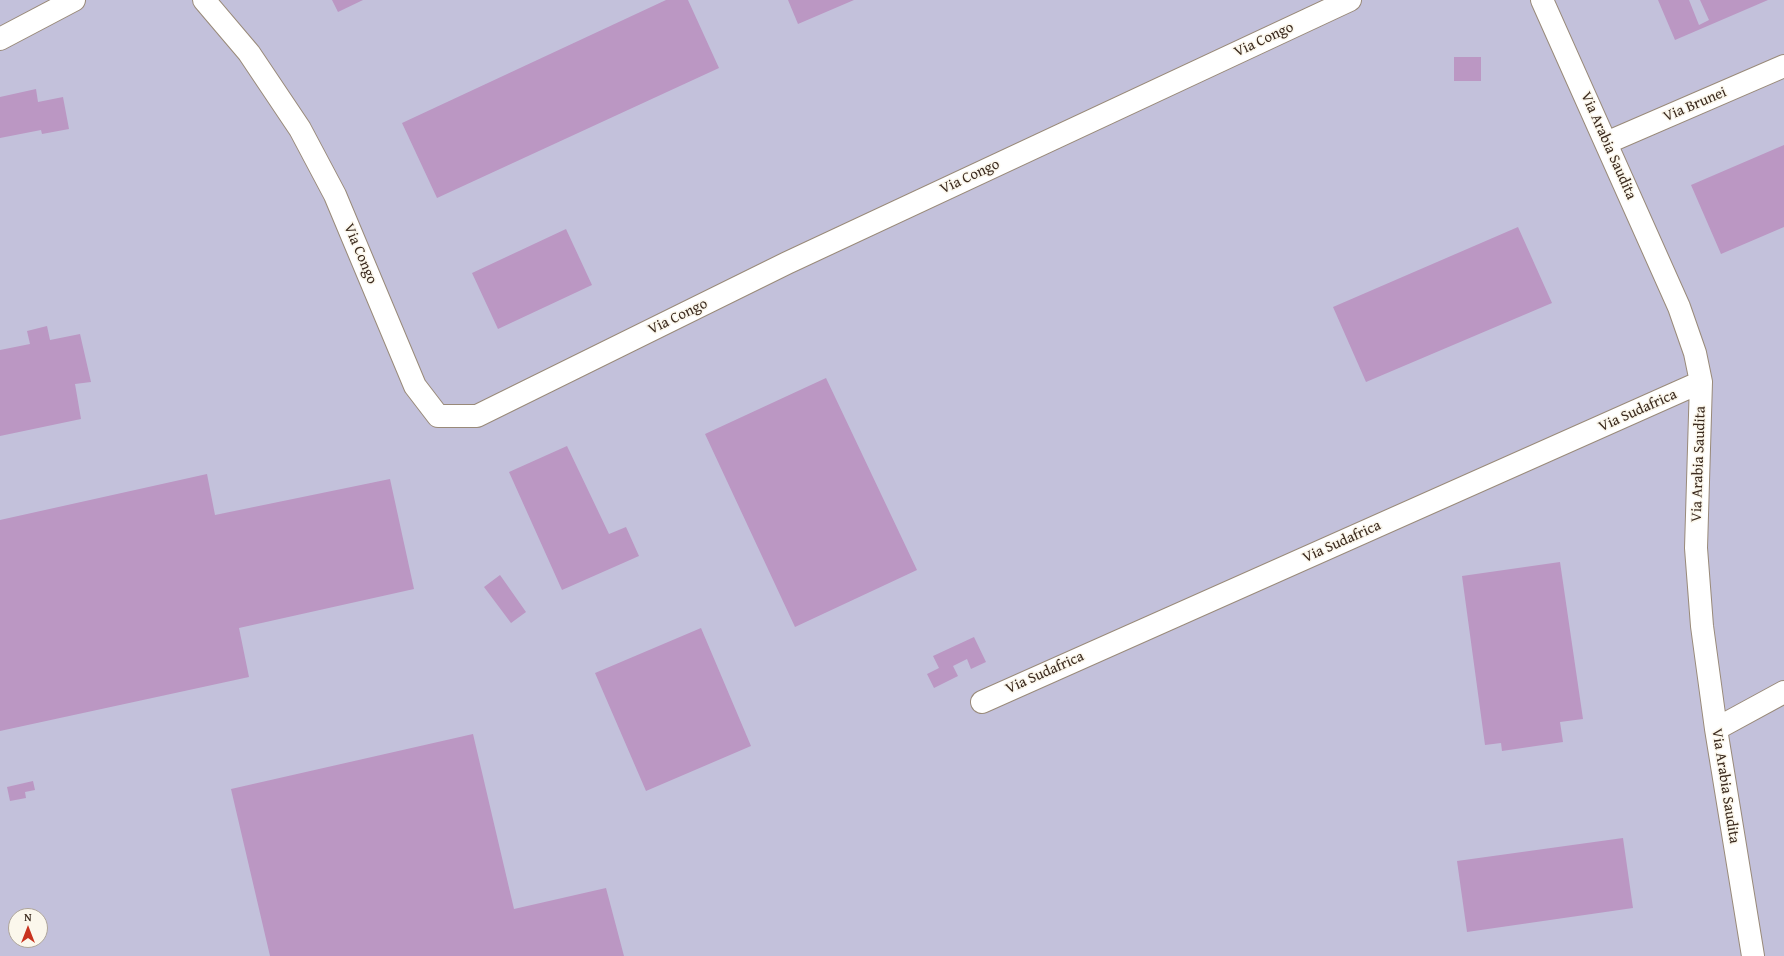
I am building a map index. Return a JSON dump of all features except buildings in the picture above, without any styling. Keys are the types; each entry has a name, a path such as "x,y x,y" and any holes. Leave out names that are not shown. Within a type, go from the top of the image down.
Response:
{"street":[{"path":"0,39 74,0"},
{"name":"Via Congo","path":"204,0 249,54 300,129 335,195 415,386 438,416 477,416 787,263 1350,0"},
{"name":"Via Arabia Saudita","path":"1542,0 1679,307 1695,354 1701,382 1696,548 1702,626 1716,729 1753,956"},
{"name":"Via Brunei","path":"1606,143 1784,66"},
{"name":"Via Sudafrica","path":"982,702 1701,382"},
{"path":"1716,729 1784,692"}],"shaded area":[{"path":"0,0 1784,0 1784,956 0,956"}]}
